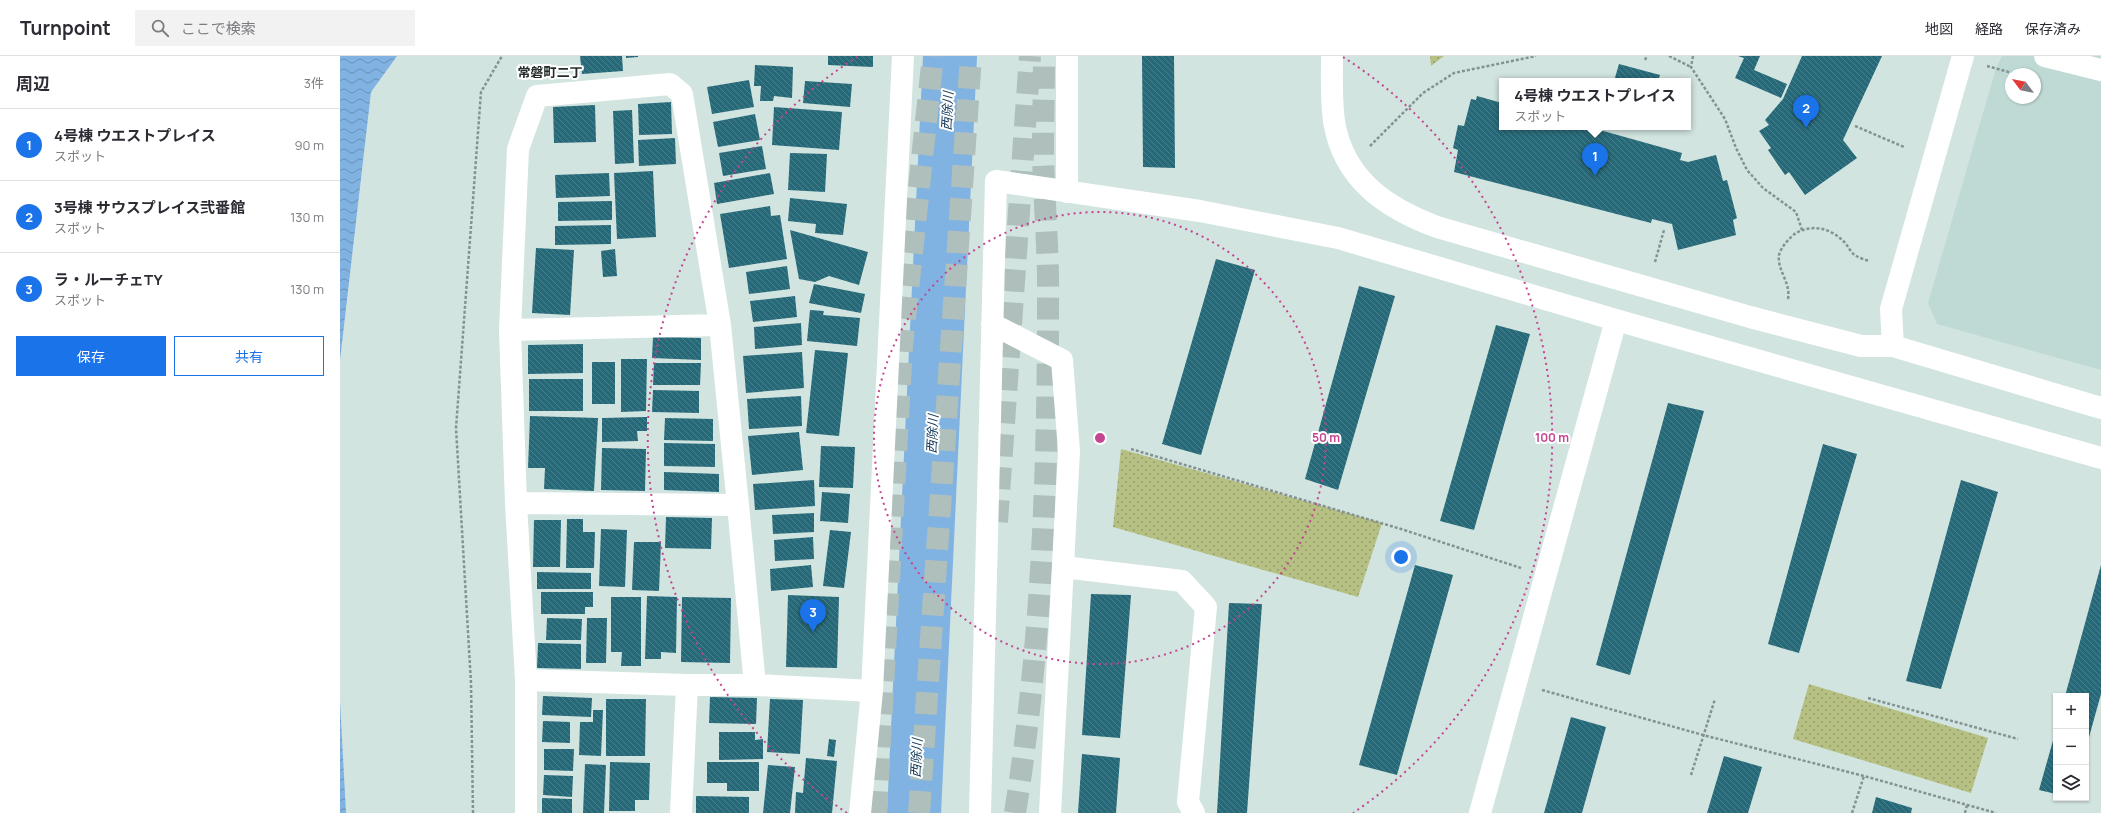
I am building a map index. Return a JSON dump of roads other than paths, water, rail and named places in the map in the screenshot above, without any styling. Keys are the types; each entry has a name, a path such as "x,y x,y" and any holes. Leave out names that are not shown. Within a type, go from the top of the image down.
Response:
{"street":[{"path":"860,813 872,691 903,56"},
{"path":"1067,56 1067,192"},
{"path":"1332,56 1334,122 1352,170 1373,194 1411,217 1437,227 1750,317 1861,346 1893,346 2101,408"},
{"path":"1893,346 1891,309 1893,299 1964,56"},
{"path":"2045,56 2101,70"},
{"path":"526,813 526,680 516,503 510,330 518,149 538,96 670,84 682,94 720,324 755,685"},
{"path":"980,813 996,181 1200,211 1338,238 1616,320 2101,458"},
{"path":"1480,813 1616,320"},
{"path":"510,330 720,324"},
{"path":"992,324 1062,360 1070,451 1050,813"},
{"path":"516,503 738,505"},
{"path":"1063,567 1182,581 1206,607 1188,802 1194,813"},
{"path":"526,680 687,685 755,685 872,691"},
{"path":"681,813 687,685"}],"water":[{"path":"340,56 397,56 371,92 340,360"},
{"path":"340,702 346,813 340,813"}],"waterway":[{"name":"西除川","path":"914,813 950,56"}],"tunnel":[{"path":"876,813 902,346 933,56"},
{"path":"919,813 971,56"},
{"path":"997,522 1030,56"},
{"path":"1015,813 1032,686 1042,559 1045,495 1048,285 1043,155 1044,56"}],"place":[{"name":"3号棟 サウスプレイス弐番館","path":"1806,128"},
{"name":"4号棟 ウエストプレイス","path":"1595,176"},
{"name":"ラ・ルーチェTY","path":"813,632"}],"district":[{"name":"常磐町二丁","path":"550,72"}]}
